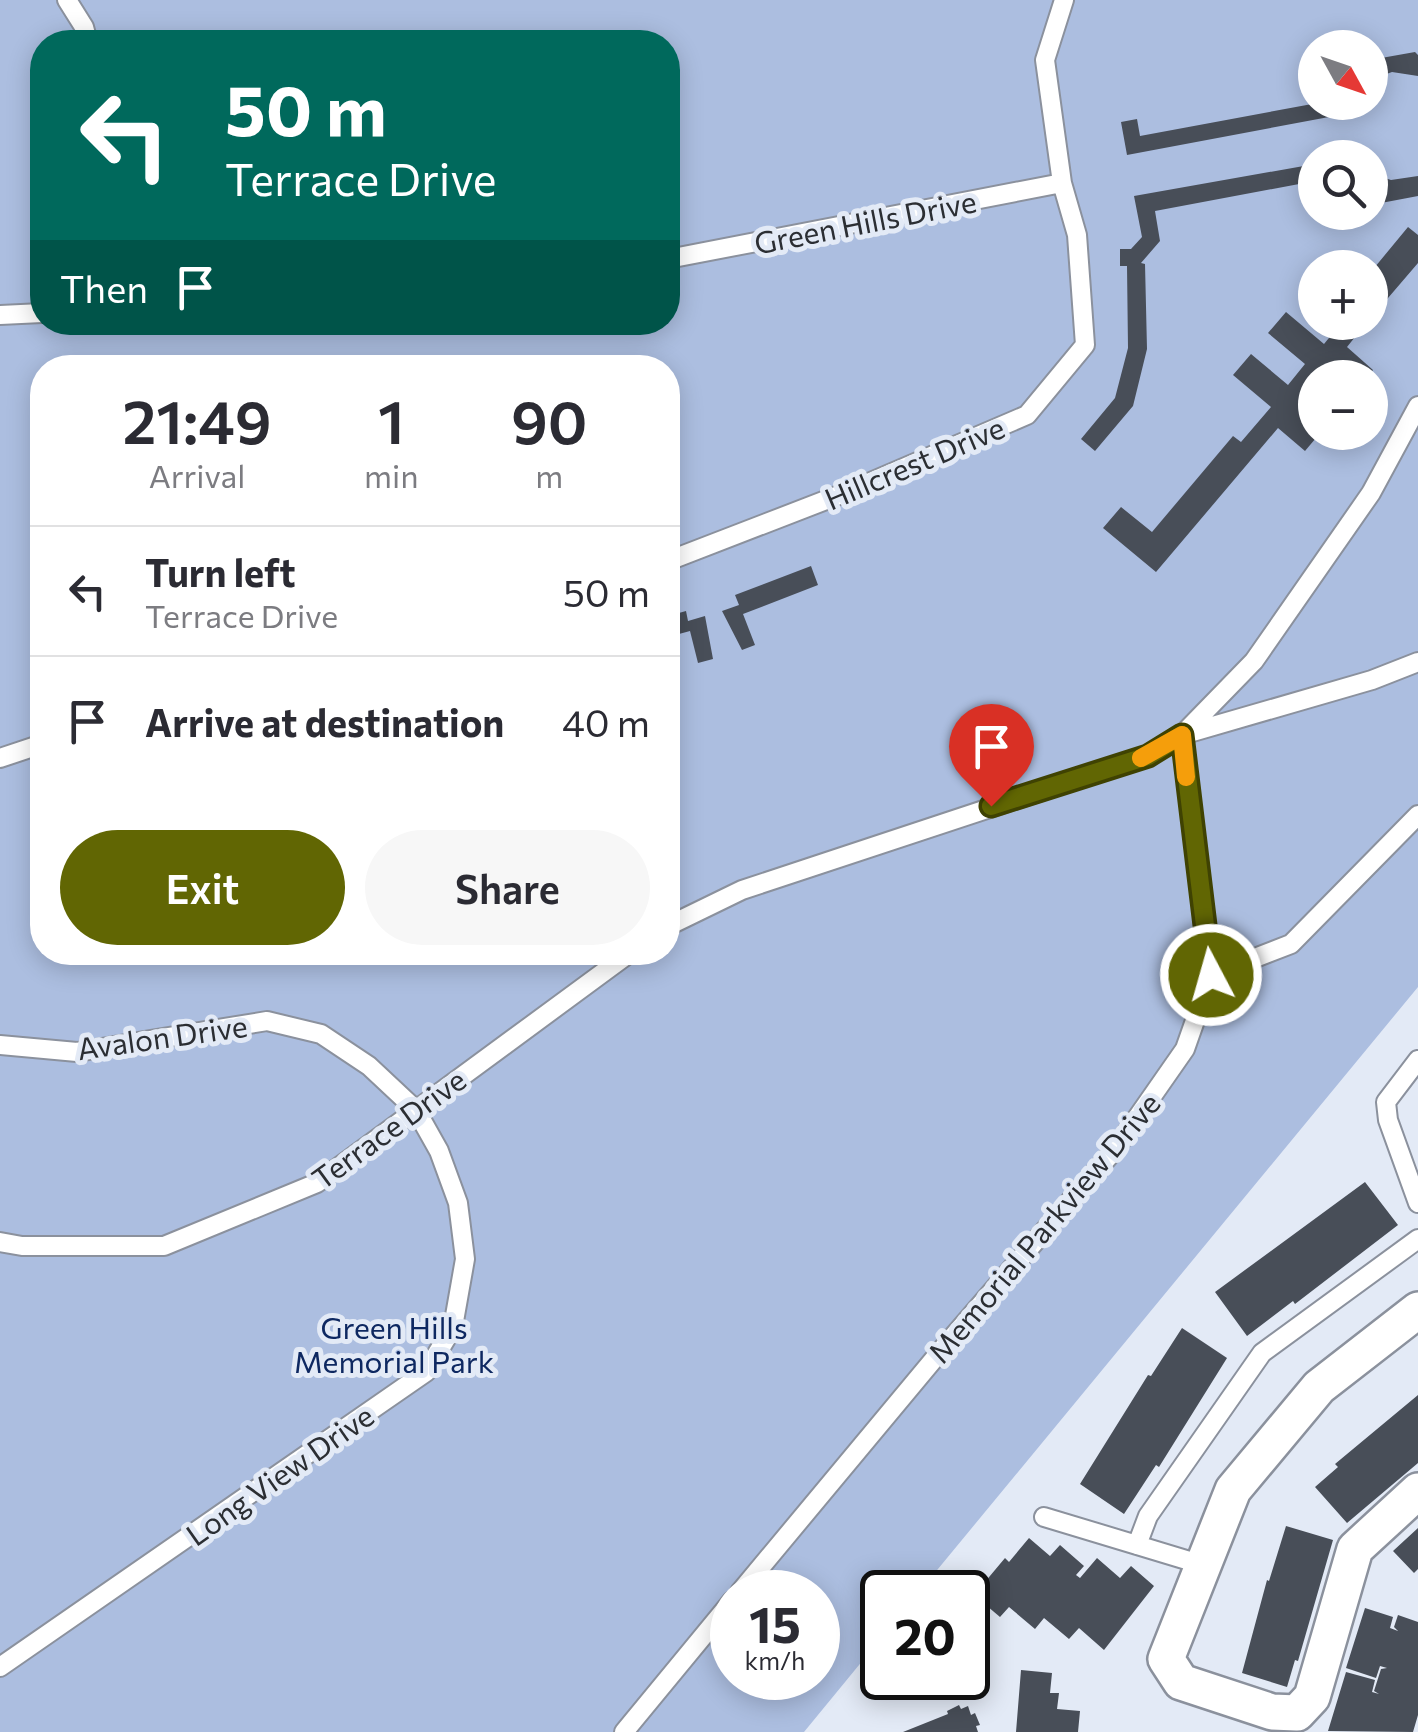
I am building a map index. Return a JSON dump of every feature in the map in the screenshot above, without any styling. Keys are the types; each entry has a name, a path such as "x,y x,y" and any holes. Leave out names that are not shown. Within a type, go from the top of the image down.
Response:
{"street":[{"path":"1418,1310 1319,1387 1233,1490 1166,1658 1181,1682 1272,1712 1297,1713 1312,1696 1355,1549 1418,1491"}],"lane":[{"path":"68,0 85,30"},
{"name":"Hillcrest Drive","path":"680,557 852,490 1027,414 1085,345 1078,235 1062,184 1045,60 1064,0"},
{"name":"Green Hills Drive","path":"680,257 1062,184"},
{"path":"0,315 30,314"},
{"path":"680,920 742,890 1148,756 1182,735 1254,661 1371,493 1418,406"},
{"path":"1182,735 1372,680 1418,662"},
{"name":"Memorial Parkview Drive","path":"758,1570 944,1346 1116,1148 1185,1048 1211,975 1182,735"},
{"path":"0,758 30,748"},
{"path":"1211,975 1291,944 1418,815"},
{"name":"Terrace Drive","path":"0,1242 22,1246 164,1246 317,1183 613,965"},
{"name":"Avalon Drive","path":"0,1045 76,1052 267,1022 321,1034 369,1066 416,1110"},
{"path":"1418,1060 1386,1102 1388,1120 1418,1203"},
{"name":"Long View Drive","path":"0,1667 426,1372 453,1327 465,1259 458,1203 439,1151 416,1110"},
{"path":"1137,1545 1148,1516 1262,1353 1418,1238"},
{"path":"1044,1517 1203,1565"},
{"path":"624,1732 710,1628"}],"green space":[{"name":"Green Hills Memorial Park","path":"0,0 1418,0 1418,987 937,1570 860,1570 860,1664 840,1688 840,1570 710,1570 710,1700 830,1700 804,1732 0,1732"}],"building":[{"path":"1415,52 1418,76 1388,73 1388,57"},
{"path":"1298,107 1298,120 1313,120 1127,155 1121,122 1137,119 1140,136"},
{"path":"1298,167 1298,184 1155,211 1160,241 1141,263 1145,264 1147,349 1133,406 1095,451 1081,439 1115,398 1128,348 1127,266 1120,266 1120,249 1131,249 1142,237 1134,196"},
{"path":"1418,176 1418,196 1388,202 1388,179"},
{"path":"1408,227 1418,235 1418,263 1388,298 1388,251"},
{"path":"1286,312 1298,322 1298,340 1319,340 1324,344 1327,340 1353,340 1347,347 1362,360 1300,360 1268,333"},
{"path":"1251,354 1288,385 1298,373 1298,445 1278,428 1156,572 1103,528 1121,507 1152,532 1233,436 1241,442 1271,407 1233,375"},
{"path":"811,566 818,585 743,614 755,645 742,650 722,611 739,605 735,595"},
{"path":"686,611 688,621 705,616 713,659 698,663 690,631 680,634 680,613"},
{"path":"1365,1182 1398,1225 1247,1336 1215,1292"},
{"path":"1182,1328 1227,1358 1159,1467 1156,1465 1124,1514 1080,1484"},
{"path":"1418,1395 1418,1463 1347,1523 1315,1487 1338,1467 1335,1464"},
{"path":"1286,1526 1333,1540 1287,1687 1242,1673"},
{"path":"1418,1528 1418,1569 1414,1573 1393,1551"},
{"path":"1029,1538 1050,1556 1060,1545 1084,1566 1076,1575 1080,1578 1097,1558 1120,1578 1131,1566 1154,1586 1104,1650 1079,1628 1069,1639 1044,1618 1035,1629 1009,1607 1000,1617 990,1609 990,1576 1005,1558 1009,1562"},
{"path":"1365,1608 1393,1617 1390,1628 1398,1631 1394,1627 1398,1615 1418,1622 1418,1715 1413,1732 1328,1731 1346,1672 1375,1680 1372,1692 1379,1694 1374,1691 1381,1669 1387,1668 1380,1666 1376,1678 1346,1668"},
{"path":"1021,1670 1052,1673 1050,1693 1059,1693 1057,1709 1080,1711 1078,1732 1016,1732"},
{"path":"959,1705 961,1709 968,1706 971,1715 975,1713 980,1725 976,1726 978,1732 903,1732 948,1714"}],"slow traffic":[{"path":"1141,758 1182,735 1186,777"}],"route":[{"path":"991,806 1148,756 1182,735 1211,975"}]}
